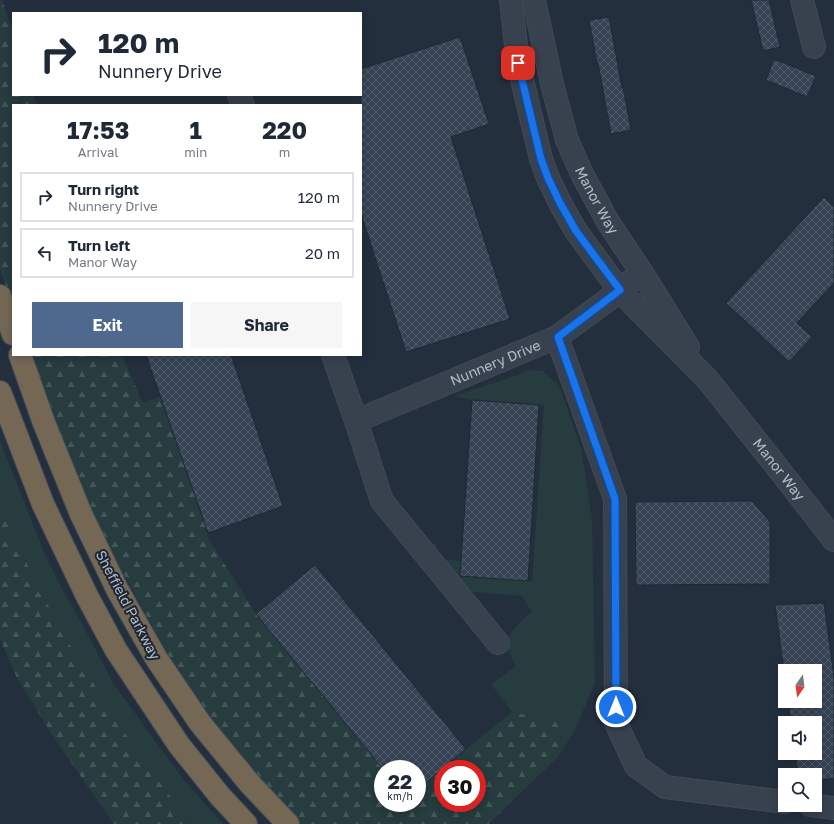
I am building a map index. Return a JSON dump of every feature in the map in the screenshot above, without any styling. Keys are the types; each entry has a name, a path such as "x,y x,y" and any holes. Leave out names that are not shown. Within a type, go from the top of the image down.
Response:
{"highway":[{"path":"0,296 12,331"},
{"name":"Sheffield Parkway","path":"20,356 44,424 81,514 117,589 156,658 200,723 250,784 288,824"},
{"path":"0,392 43,504 87,596 116,650 179,745 220,796 246,824"}],"street":[{"name":"Manor Way","path":"511,0 518,63 541,159 560,203 576,231 620,290 708,380 834,540"},
{"name":"Manor Way","path":"534,0 552,84 567,140 582,174 608,222 642,272 708,380"},
{"path":"802,0 814,47"},
{"name":"Nunnery Drive","path":"356,421 558,337 642,272"},
{"path":"558,337 615,499 616,723 636,766 665,787 778,801"},
{"path":"333,356 382,501 498,643"},
{"path":"822,806 834,808"}],"green space":[{"path":"0,0 2,0 12,30 12,96 33,96 37,104 12,104 12,301 0,269"},
{"path":"32,356 122,356 142,402 161,397 208,533 208,538 256,614 376,760 374,760 374,812 426,812 426,783 434,776 434,812 486,812 486,760 454,760 512,712 562,723 558,757 488,824 300,824 228,741 183,683 109,547 78,480"},
{"path":"529,370 543,371 559,385 581,448 592,519 595,682 575,730 558,757 562,723 512,712 491,684 516,666 510,655 508,642 513,630 532,612 522,596 476,592 461,589 439,563 426,544 436,544 437,559 461,561 461,576 532,582 544,405 472,400 454,396"},
{"path":"0,441 44,552 61,587 113,683 182,778 223,824 192,824 149,769 112,714 61,630 14,538 0,505"},
{"path":"0,505 14,538 61,630 112,714 149,769 192,824 114,824 54,738 17,678 0,639"}],"building":[{"path":"751,0 769,0 780,47 763,51"},
{"path":"609,17 631,130 611,134 589,20"},
{"path":"460,37 489,124 451,137 510,319 406,352 362,217 362,69"},
{"path":"774,59 816,76 807,97 766,80"},
{"path":"824,197 834,207 834,283 797,323 812,337 789,362 726,303"},
{"path":"146,356 231,356 283,506 208,533"},
{"path":"472,400 539,405 528,581 460,576"},
{"path":"752,501 770,522 770,584 636,585 635,502"},
{"path":"315,565 466,749 453,760 434,760 434,776 426,782 426,760 376,760 256,614"},
{"path":"824,603 834,677 834,778 822,780 822,768 797,768 796,760 822,760 822,716 790,716 789,708 822,708 822,664 783,664 775,605"}],"route":[{"path":"518,63 541,159 548,178 576,231 620,290 558,337 615,499 616,707"}]}
